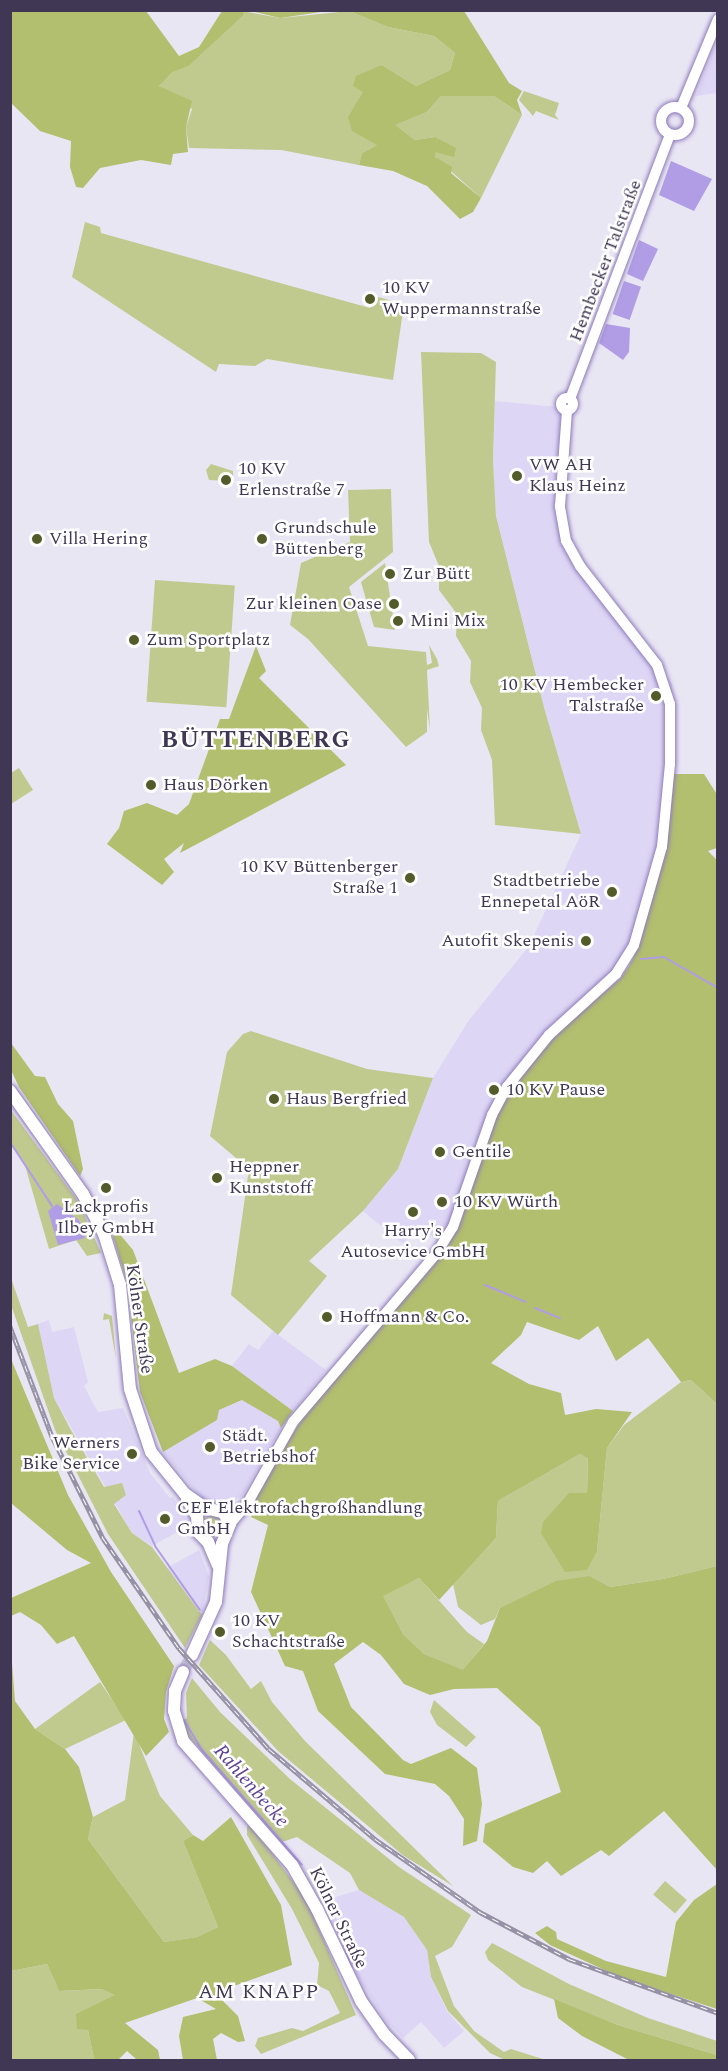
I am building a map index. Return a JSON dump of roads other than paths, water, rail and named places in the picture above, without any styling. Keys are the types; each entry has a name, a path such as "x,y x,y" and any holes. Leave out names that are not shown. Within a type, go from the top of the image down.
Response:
{"main road":[{"name":"Kölner Straße","path":"10,1091 83,1194 104,1234 120,1285 130,1389 141,1426 156,1460 185,1494 198,1521 200,1535 208,1542 219,1566"},
{"name":"Kölner Straße","path":"185,1494 227,1519 216,1602 192,1655"},
{"path":"198,1521 211,1510"},
{"path":"208,1542 223,1540"},
{"name":"Kölner Straße","path":"183,1672 175,1691 174,1711 183,1741 292,1865 317,1909 361,2001 384,2034 409,2061"}],"street":[{"name":"Hembecker Talstraße","path":"681,108 717,20"},
{"name":"Hembecker Talstraße","path":"672,108 681,108 688,115 688,126 680,135 670,135 663,128 662,116 672,108"},
{"name":"Hembecker Talstraße","path":"227,1519 252,1494 293,1422 436,1254 453,1227 492,1114 507,1087 549,1035 625,963 662,847 670,764 669,692 657,665 580,566 566,541 560,506 568,404 670,135"}],"waterway":[{"path":"641,959 664,957 718,988"},
{"name":"Rahlenbecke","path":"10,1142 52,1206"},
{"path":"485,1285 526,1302"},
{"path":"535,1308 560,1318"},
{"name":"Rahlenbecke","path":"139,1511 155,1546 200,1610"},
{"name":"Rahlenbecke","path":"184,1720 202,1750 302,1865"},
{"path":"338,1931 352,1967"}],"tunnel":[{"path":"183,1672 192,1655"}],"railway":[{"path":"10,1326 52,1436 103,1538 179,1648 269,1749 375,1839 480,1912 569,1959 718,2013"}],"place":[{"name":"10 KV Wuppermannstraße","path":"370,299"},
{"name":"VW AH Klaus Heinz","path":"517,476"},
{"name":"10 KV Erlenstraße 7","path":"226,480"},
{"name":"Villa Hering","path":"37,539"},
{"name":"Grundschule Büttenberg","path":"262,539"},
{"name":"Zur Bütt","path":"390,574"},
{"name":"Zur kleinen Oase","path":"394,604"},
{"name":"Mini Mix","path":"398,621"},
{"name":"Zum Sportplatz","path":"134,640"},
{"name":"10 KV Hembecker Talstraße","path":"656,696"},
{"name":"Haus Dörken","path":"151,785"},
{"name":"10 KV Büttenberger Straße 1","path":"410,878"},
{"name":"Stadtbetriebe Ennepetal AöR","path":"612,892"},
{"name":"Autofit Skepenis","path":"586,941"},
{"name":"10 KV Pause","path":"494,1090"},
{"name":"Haus Bergfried","path":"274,1099"},
{"name":"Gentile","path":"440,1152"},
{"name":"Heppner Kunststoff","path":"217,1178"},
{"name":"Lackprofis Ilbey GmbH","path":"106,1188"},
{"name":"10 KV Würth","path":"442,1202"},
{"name":"Harry's Autosevice GmbH","path":"413,1212"},
{"name":"Hoffmann & Co.","path":"327,1317"},
{"name":"Städt. Betriebshof","path":"210,1447"},
{"name":"Werners Bike Service","path":"132,1454"},
{"name":"CEF Elektrofachgroßhandlung GmbH","path":"165,1519"},
{"name":"10 KV Schachtstraße","path":"220,1632"}],"district":[{"name":"BÜTTENBERG","path":"256,741"},
{"name":"AM KNAPP","path":"259,1992"}]}
